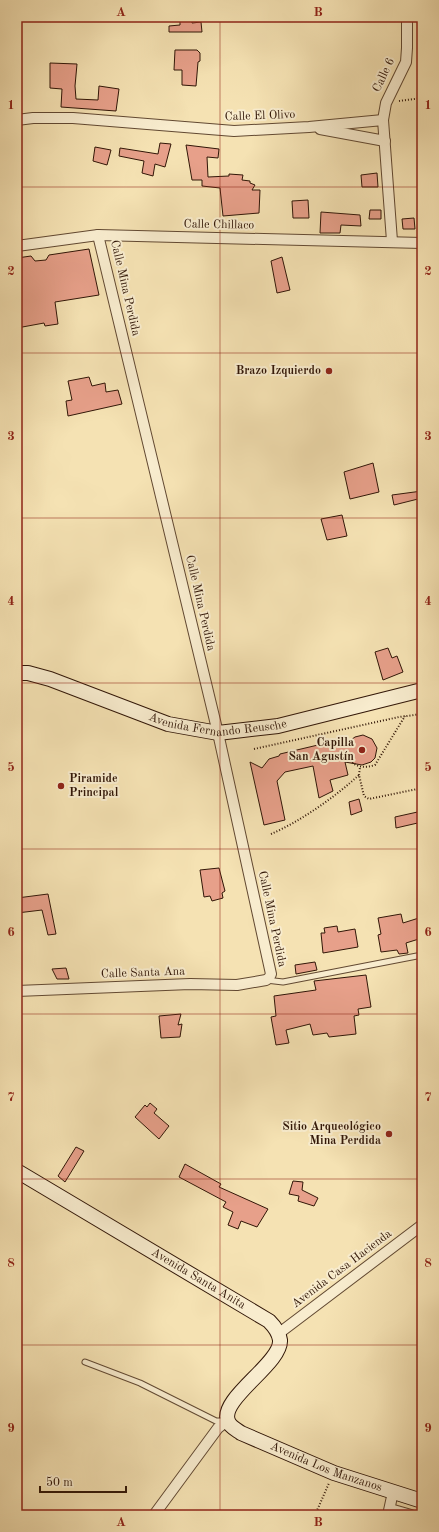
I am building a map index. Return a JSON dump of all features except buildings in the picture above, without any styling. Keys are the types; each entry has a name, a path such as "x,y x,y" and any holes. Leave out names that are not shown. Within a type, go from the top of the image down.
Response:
{"street":[{"name":"Calle 6","path":"383,120 386,103 406,62 407,17"},
{"name":"Calle El Olivo","path":"17,120 33,118 73,118 234,131 309,127 383,120"},
{"path":"383,120 392,241"},
{"path":"309,127 385,141"},
{"name":"Calle Chillaco","path":"17,246 98,235 392,241 422,243"},
{"name":"Calle Mina Perdida","path":"98,235 218,733 271,974 268,979"},
{"name":"Avenida Fernando Reusche","path":"17,673 28,673 50,679 168,724 218,733 278,726 422,690"},
{"name":"Calle Santa Ana","path":"17,991 190,984 237,985 268,979"},
{"name":"Avenida Santa Anita","path":"17,1171 263,1316 270,1321 278,1334"},
{"name":"Avenida Casa Hacienda","path":"278,1334 422,1225"},
{"path":"154,1515 218,1428 230,1424 228,1413 232,1404 270,1360 280,1341 278,1334"},
{"name":"Avenida Los Manzanos","path":"230,1424 242,1433 334,1473 422,1501"},
{"path":"389,1512 393,1492"},
{"name":"Avenida Los Manzanos","path":"389,1512 411,1515"}],"lane":[{"path":"268,979 283,982 422,955"},
{"path":"85,1362 140,1383 216,1421 230,1424"}],"path":[{"path":"386,103 422,98"},
{"path":"254,750 405,716 422,714"},
{"path":"350,760 353,764 360,767 375,765 405,716"},
{"path":"360,767 359,775 364,796 368,799 422,788"},
{"path":"272,834 290,826 359,775"},
{"path":"315,1515 334,1473"}],"place":[{"name":"Brazo Izquierdo","path":"329,371"},
{"name":"Capilla San Agustín","path":"362,750"},
{"name":"Piramide Principal","path":"61,786"},
{"name":"Sitio Arqueológico Mina Perdida","path":"389,1134"}]}
